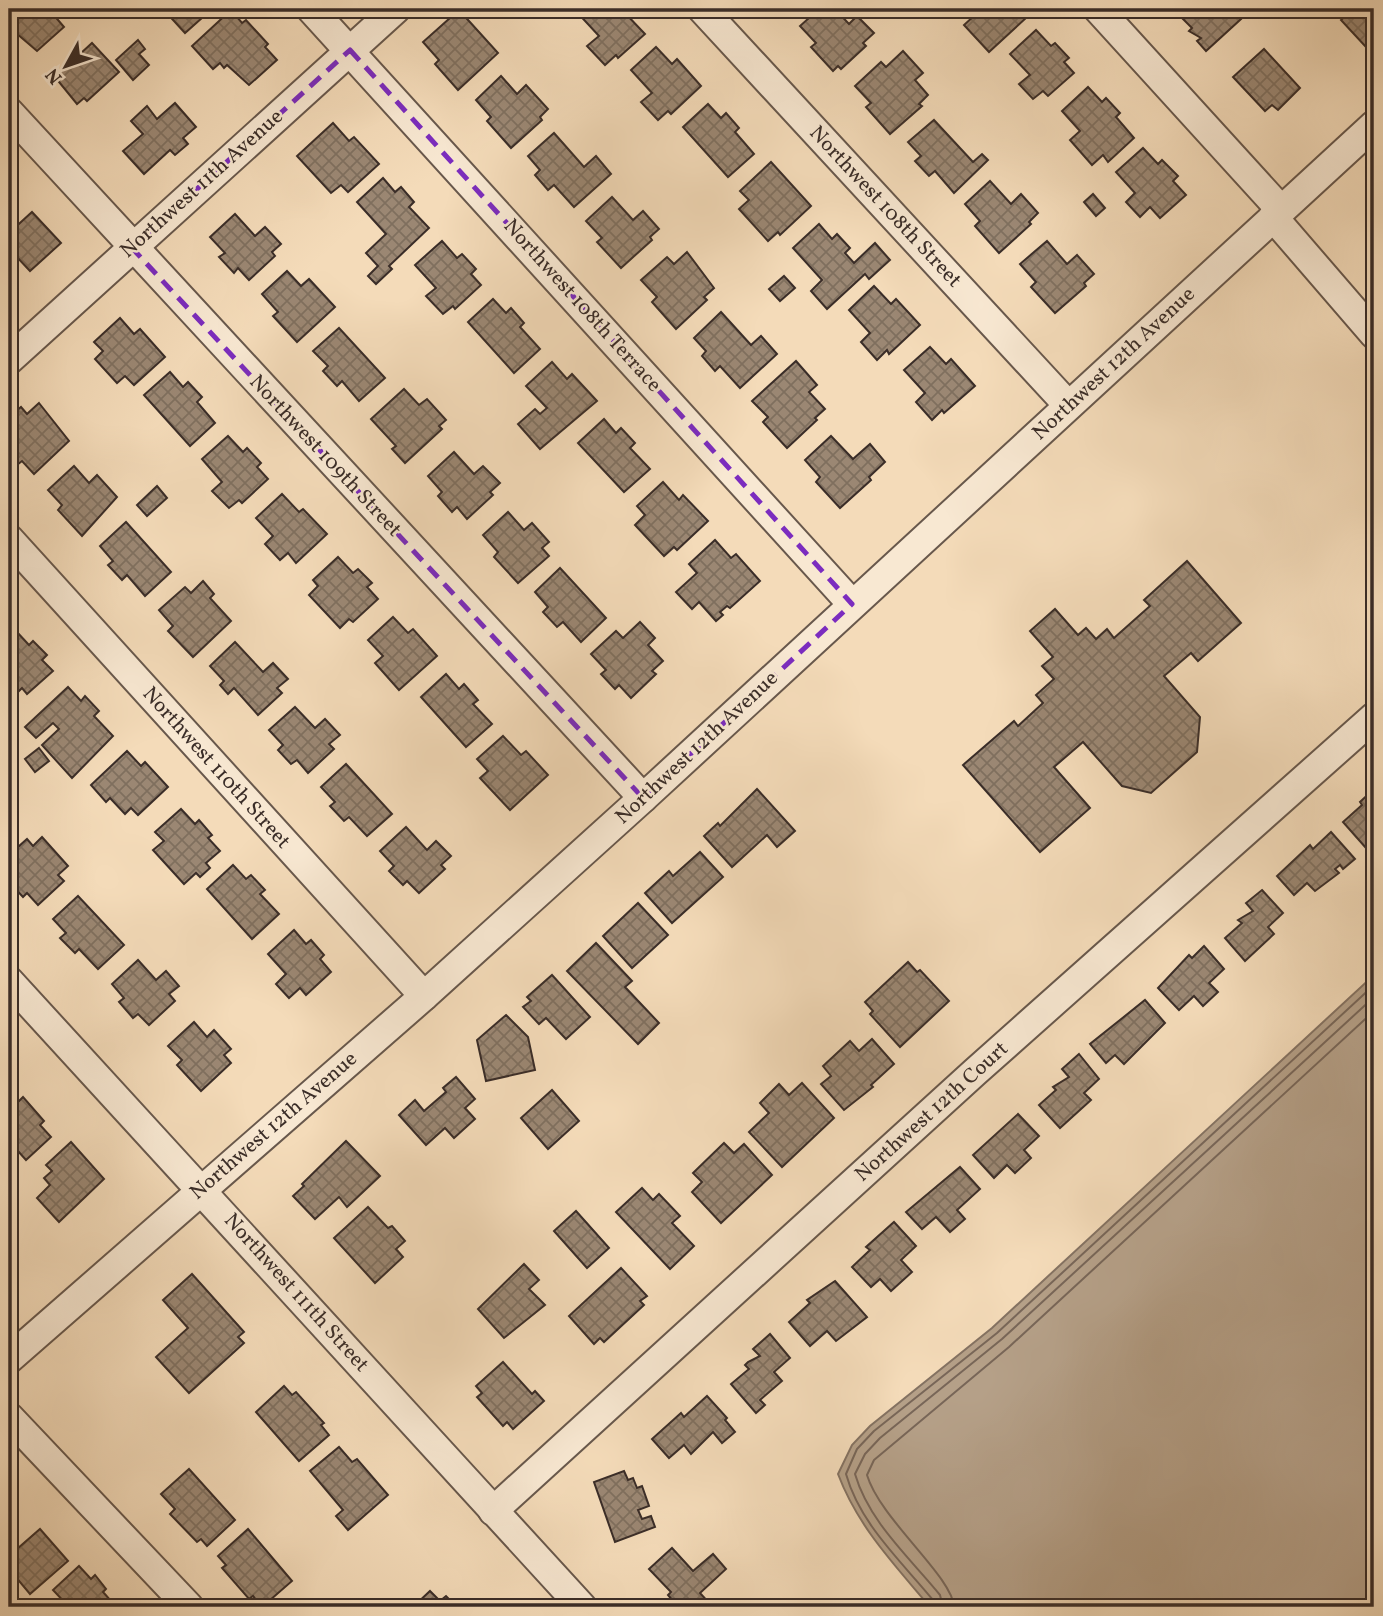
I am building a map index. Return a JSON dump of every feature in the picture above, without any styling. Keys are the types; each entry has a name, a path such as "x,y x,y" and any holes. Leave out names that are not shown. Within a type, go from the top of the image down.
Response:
{"street":[{"name":"Northwest 108th Terrace","path":"312,9 852,604"},
{"name":"Northwest 11th Avenue","path":"9,360 396,9"},
{"name":"Northwest 108th Street","path":"702,9 1068,405"},
{"path":"1098,9 1277,214 1374,334"},
{"name":"Northwest 109th Street","path":"9,112 643,798"},
{"name":"Northwest 12th Avenue","path":"9,1359 201,1188 424,996 1374,125"},
{"name":"Northwest 110th Street","path":"9,539 424,996"},
{"name":"Northwest 12th Court","path":"493,1511 965,1081 1374,717"},
{"name":"Northwest 111th Street","path":"9,981 582,1607"},
{"path":"9,1417 189,1607"}],"highlighted area":[{"path":"350,50 852,604 643,798 132,248"}],"water":[{"path":"1374,975 1374,1607 930,1607 866,1528 846,1493 838,1474 852,1445 870,1426 992,1328"}],"building":[{"path":"9,9 53,9 52,13 64,27 37,51 9,27"},
{"path":"163,9 212,9 185,33"},
{"path":"574,9 628,9 624,12 645,34 618,58 616,55 605,65 587,46 599,36"},
{"path":"819,9 835,9 849,24 857,16 874,33 863,43 866,46 841,69 838,66 833,71 811,47 816,43 800,26"},
{"path":"969,9 1018,9 1026,18 989,52 964,25 975,15"},
{"path":"1190,9 1234,9 1241,19 1206,51 1197,41 1201,38 1189,31 1192,28 1181,17"},
{"path":"1353,9 1374,9 1374,39 1366,47 1341,20"},
{"path":"231,10 242,23 246,20 268,44 265,47 277,60 249,85 227,65 224,68 220,63 213,69 192,46"},
{"path":"459,10 498,53 458,90 435,64 439,60 423,42"},
{"path":"1036,30 1051,46 1055,43 1069,58 1064,62 1074,73 1048,96 1043,91 1033,99 1019,84 1030,75 1010,54"},
{"path":"138,40 145,49 139,54 149,65 133,80 116,60"},
{"path":"92,43 119,72 87,101 84,98 77,104 55,77"},
{"path":"656,47 672,64 677,59 701,86 671,114 668,111 658,120 641,102 652,93 631,70"},
{"path":"1264,49 1300,88 1278,110 1272,105 1265,111 1233,77"},
{"path":"903,51 923,73 915,80 928,95 919,104 922,106 890,134 866,107 871,103 855,86 881,62 886,67"},
{"path":"501,76 517,94 526,85 548,109 540,117 542,120 511,148 487,121 491,117 476,100"},
{"path":"1088,87 1102,102 1106,98 1120,113 1116,117 1134,138 1108,162 1103,155 1092,165 1070,140 1080,131 1062,111"},
{"path":"175,103 196,127 183,138 188,144 175,155 170,150 144,174 123,151 143,134 131,121 147,106 157,119"},
{"path":"708,104 721,118 726,113 739,128 735,132 754,154 728,177 683,127"},
{"path":"934,120 973,162 982,154 988,160 954,193 935,171 929,176 915,161 921,156 908,142"},
{"path":"333,123 349,141 354,137 379,164 348,192 341,185 331,193 297,156"},
{"path":"554,133 584,167 596,156 611,174 574,207 554,185 548,190 535,175 540,170 528,156"},
{"path":"1143,148 1158,164 1162,160 1178,176 1173,181 1186,195 1160,218 1150,207 1140,217 1126,202 1135,193 1116,172"},
{"path":"771,162 811,206 780,235 778,232 768,241 739,209 749,200 740,191"},
{"path":"383,178 395,192 401,187 414,202 409,207 429,228 389,266 392,269 376,284 368,276 378,266 366,253 386,234 357,202"},
{"path":"990,181 1011,204 1021,194 1038,213 1029,222 1031,224 999,253 975,226 980,221 965,204"},
{"path":"1093,194 1105,208 1096,216 1084,202"},
{"path":"612,197 633,220 643,211 659,229 650,237 652,240 621,268 597,242 602,238 586,221"},
{"path":"32,212 61,243 30,271 16,256 9,261 9,233"},
{"path":"235,214 255,236 265,227 281,244 272,252 275,256 249,280 238,268 234,273 219,257 225,253 210,237"},
{"path":"819,224 832,239 837,234 850,248 845,253 854,263 875,243 890,260 869,279 865,274 827,309 811,291 822,280 793,248"},
{"path":"442,241 457,258 462,254 476,269 471,274 481,285 455,309 453,306 443,314 426,296 436,288 415,265"},
{"path":"1047,241 1067,264 1077,255 1094,274 1084,283 1086,286 1055,313 1031,287 1036,282 1020,264"},
{"path":"687,252 714,288 704,297 707,300 676,329 652,302 657,297 641,280 667,257 674,264"},
{"path":"287,271 301,286 309,279 335,307 297,342 273,316 278,312 262,294"},
{"path":"784,276 795,288 780,301 769,289"},
{"path":"874,286 891,304 896,299 920,325 889,354 887,350 877,360 861,342 870,333 849,310"},
{"path":"493,299 506,313 511,308 524,323 520,327 540,349 514,373 468,322"},
{"path":"721,312 751,345 761,336 777,354 740,388 720,366 715,371 702,356 706,351 694,338"},
{"path":"120,318 134,334 140,329 165,357 134,385 125,376 117,383 95,359 103,351 94,342"},
{"path":"339,328 385,378 359,401 342,381 337,386 323,371 328,366 313,351"},
{"path":"930,347 946,364 951,359 975,386 932,420 916,402 925,393 904,370"},
{"path":"796,361 817,385 809,392 825,409 787,448 763,422 768,417 752,401"},
{"path":"552,362 567,379 572,374 597,401 540,449 518,424 535,409 540,414 547,408 526,386"},
{"path":"170,372 183,387 188,382 202,397 197,402 215,423 190,446 144,395"},
{"path":"404,389 419,405 427,399 446,420 439,426 442,429 405,463 392,449 396,446 371,419"},
{"path":"39,403 69,441 34,474 22,461 17,465 9,456 9,417 21,407 27,414"},
{"path":"604,419 616,433 621,428 635,443 630,448 650,469 624,492 578,443"},
{"path":"228,436 243,452 247,448 261,463 257,467 268,479 242,503 239,500 229,508 212,491 222,482 202,459"},
{"path":"831,436 853,459 870,444 885,462 869,477 871,480 840,508 816,482 820,477 805,460"},
{"path":"454,452 474,474 483,466 500,483 490,492 493,495 467,519 457,507 452,512 438,496 442,492 428,476"},
{"path":"74,466 89,483 97,475 117,497 82,536 58,510 62,505 48,490"},
{"path":"663,482 679,500 683,495 708,521 677,550 674,547 664,556 635,525 645,515 637,506"},
{"path":"157,486 167,498 147,516 137,505"},
{"path":"282,494 299,512 303,509 327,534 296,563 288,553 280,560 265,544 273,536 256,518"},
{"path":"508,512 524,530 532,523 549,542 542,548 549,556 518,583 494,557 498,552 483,535"},
{"path":"126,522 171,572 145,596 127,575 122,580 108,565 113,561 100,546"},
{"path":"715,540 731,558 736,554 760,581 730,608 727,606 720,612 723,615 716,621 699,602 692,609 676,592 697,573 689,564"},
{"path":"338,557 353,573 358,569 372,583 367,587 378,599 353,622 349,619 340,628 309,595 318,586 313,580"},
{"path":"1187,561 1241,623 1198,661 1191,653 1164,676 1200,717 1197,752 1151,793 1122,786 1083,742 1054,767 1090,808 1040,852 963,765 1014,721 1018,726 1043,703 1036,695 1054,679 1042,666 1053,657 1030,631 1055,609 1078,635 1086,628 1096,639 1107,629 1114,638 1150,606 1144,600"},
{"path":"560,568 606,618 581,642 563,622 557,627 543,612 548,607 535,592"},
{"path":"203,581 214,594 210,598 231,621 193,657 168,631 173,626 159,610 185,587 191,593"},
{"path":"393,617 408,633 413,629 437,656 399,690 375,663 383,656 368,640"},
{"path":"640,622 655,638 648,645 663,661 652,671 656,674 631,698 619,685 615,689 601,674 606,670 591,654 616,631 623,638"},
{"path":"16,631 29,645 33,641 47,655 42,660 53,671 27,694 22,688 13,697 9,692 9,638"},
{"path":"235,642 263,672 273,663 288,679 277,688 282,693 258,715 234,688 228,694 220,685 224,681 210,666"},
{"path":"446,674 459,689 464,684 478,700 473,704 492,724 466,747 421,697"},
{"path":"68,687 81,701 85,696 99,711 94,716 113,736 72,778 42,745 59,729 53,723 36,738 25,727"},
{"path":"295,707 315,728 325,719 340,735 329,744 334,749 308,773 297,760 291,764 278,750 283,745 269,730"},
{"path":"503,736 521,755 526,751 548,775 510,810 480,778 488,771 477,759"},
{"path":"39,748 49,761 35,772 25,759"},
{"path":"127,751 141,766 145,762 168,787 138,815 131,808 125,814 110,798 106,802 91,785"},
{"path":"346,764 392,814 367,836 349,817 344,821 330,806 335,802 321,787"},
{"path":"757,789 795,831 777,847 767,835 732,867 704,836 718,823 720,826"},
{"path":"1374,789 1374,857 1343,822 1362,805 1360,802"},
{"path":"181,809 195,824 199,820 212,835 208,838 220,851 206,863 210,868 200,877 196,873 184,884 153,850 164,841 155,832"},
{"path":"406,827 427,850 436,841 451,856 441,865 445,869 419,893 407,881 403,885 389,871 394,866 380,851"},
{"path":"1331,832 1355,859 1343,869 1340,865 1335,869 1339,873 1315,891 1307,883 1294,895 1277,876 1310,845 1313,849"},
{"path":"42,837 68,866 58,875 64,881 38,905 27,893 23,897 9,882 14,877 9,872 9,855 27,839 33,846"},
{"path":"700,852 723,877 672,923 645,893 669,871 673,876"},
{"path":"233,865 246,879 251,875 265,890 260,894 279,914 252,939 207,889"},
{"path":"1262,890 1283,913 1268,927 1274,934 1245,961 1225,938 1242,923 1238,920 1253,911 1246,903"},
{"path":"78,896 124,945 98,969 79,949 75,953 60,938 66,933 53,919"},
{"path":"638,903 668,935 632,968 603,936"},
{"path":"294,930 306,944 311,940 324,955 320,959 331,972 306,995 300,988 289,998 276,984 286,974 268,954"},
{"path":"596,943 632,981 625,987 659,1023 638,1044 567,971"},
{"path":"1204,946 1224,969 1209,983 1218,992 1203,1006 1194,996 1179,1010 1158,988 1189,955 1192,958"},
{"path":"138,960 156,980 166,971 179,986 169,994 175,1001 149,1025 138,1014 133,1018 119,1002 124,998 112,984"},
{"path":"908,962 917,972 920,970 949,1001 900,1047 870,1014 873,1011 865,1002"},
{"path":"552,975 590,1017 566,1039 546,1018 539,1024 523,1007 531,1001 527,997"},
{"path":"1145,1000 1165,1023 1124,1064 1115,1055 1106,1063 1090,1044"},
{"path":"506,1015 528,1037 535,1070 486,1081 477,1040"},
{"path":"194,1022 207,1037 214,1030 231,1049 224,1055 231,1063 201,1091 177,1065 182,1060 168,1046"},
{"path":"872,1039 894,1064 871,1085 873,1087 844,1110 821,1084 831,1076 823,1066 850,1041 859,1051"},
{"path":"1079,1054 1099,1079 1084,1093 1091,1100 1060,1128 1039,1105 1056,1090 1053,1087 1069,1077 1062,1069"},
{"path":"456,1077 475,1099 465,1108 475,1119 454,1138 445,1128 426,1145 399,1115 415,1100 424,1111 446,1092 443,1088"},
{"path":"802,1083 834,1118 782,1167 749,1132 769,1113 760,1103 779,1084 789,1095"},
{"path":"552,1090 579,1121 548,1149 521,1118"},
{"path":"9,1092 18,1102 23,1097 44,1121 40,1125 51,1137 26,1160 9,1141"},
{"path":"1018,1114 1039,1136 1024,1150 1031,1158 1015,1173 1007,1165 994,1178 973,1155"},
{"path":"346,1141 380,1176 347,1207 339,1197 315,1219 293,1196"},
{"path":"71,1142 104,1179 59,1222 37,1198 50,1185 44,1178 52,1171 46,1165"},
{"path":"724,1143 734,1153 744,1144 772,1175 721,1223 692,1192 702,1182 693,1173"},
{"path":"960,1167 980,1189 957,1210 965,1219 950,1232 936,1217 922,1229 906,1212"},
{"path":"642,1188 653,1200 659,1194 680,1216 672,1223 694,1246 670,1269 616,1212"},
{"path":"368,1207 388,1228 392,1226 405,1241 396,1249 403,1257 375,1283 334,1238"},
{"path":"576,1211 609,1248 587,1268 554,1231"},
{"path":"894,1222 916,1246 901,1260 912,1272 891,1291 880,1279 871,1287 852,1267 870,1250 866,1247"},
{"path":"524,1264 539,1280 529,1289 545,1305 504,1338 478,1309"},
{"path":"621,1268 647,1296 640,1301 644,1305 604,1342 600,1338 594,1344 569,1316"},
{"path":"192,1274 244,1332 238,1337 244,1343 189,1393 156,1357 188,1328 163,1300"},
{"path":"835,1281 867,1317 836,1341 827,1331 810,1346 789,1322 810,1303 807,1300"},
{"path":"770,1334 790,1358 774,1372 782,1381 760,1400 765,1405 756,1413 731,1384 749,1369 745,1365 748,1362 760,1356 753,1349"},
{"path":"503,1362 532,1394 535,1391 544,1401 513,1429 507,1422 503,1426 477,1397 482,1393 476,1386"},
{"path":"284,1386 292,1395 296,1392 324,1423 321,1425 329,1435 299,1461 256,1412"},
{"path":"707,1396 727,1418 725,1420 735,1432 722,1443 713,1432 691,1454 684,1445 669,1458 652,1439 681,1413 684,1417"},
{"path":"339,1447 352,1462 357,1459 388,1495 348,1530 336,1516 343,1510 310,1471"},
{"path":"189,1469 235,1520 207,1546 201,1539 197,1542 170,1514 175,1509 161,1494"},
{"path":"624,1471 628,1480 633,1478 637,1488 642,1486 649,1506 638,1510 642,1519 651,1516 655,1527 615,1542 594,1482"},
{"path":"40,1529 68,1561 30,1594 9,1569 9,1556"},
{"path":"248,1529 292,1581 262,1607 253,1596 249,1599 222,1568 226,1565 218,1556"},
{"path":"672,1548 693,1571 713,1554 726,1569 700,1593 711,1605 708,1607 678,1607 668,1595 671,1592 649,1569"},
{"path":"79,1566 91,1579 95,1575 106,1589 103,1592 111,1601 104,1607 69,1607 53,1590"},
{"path":"430,1591 440,1601 446,1596 457,1607 413,1607"}]}
